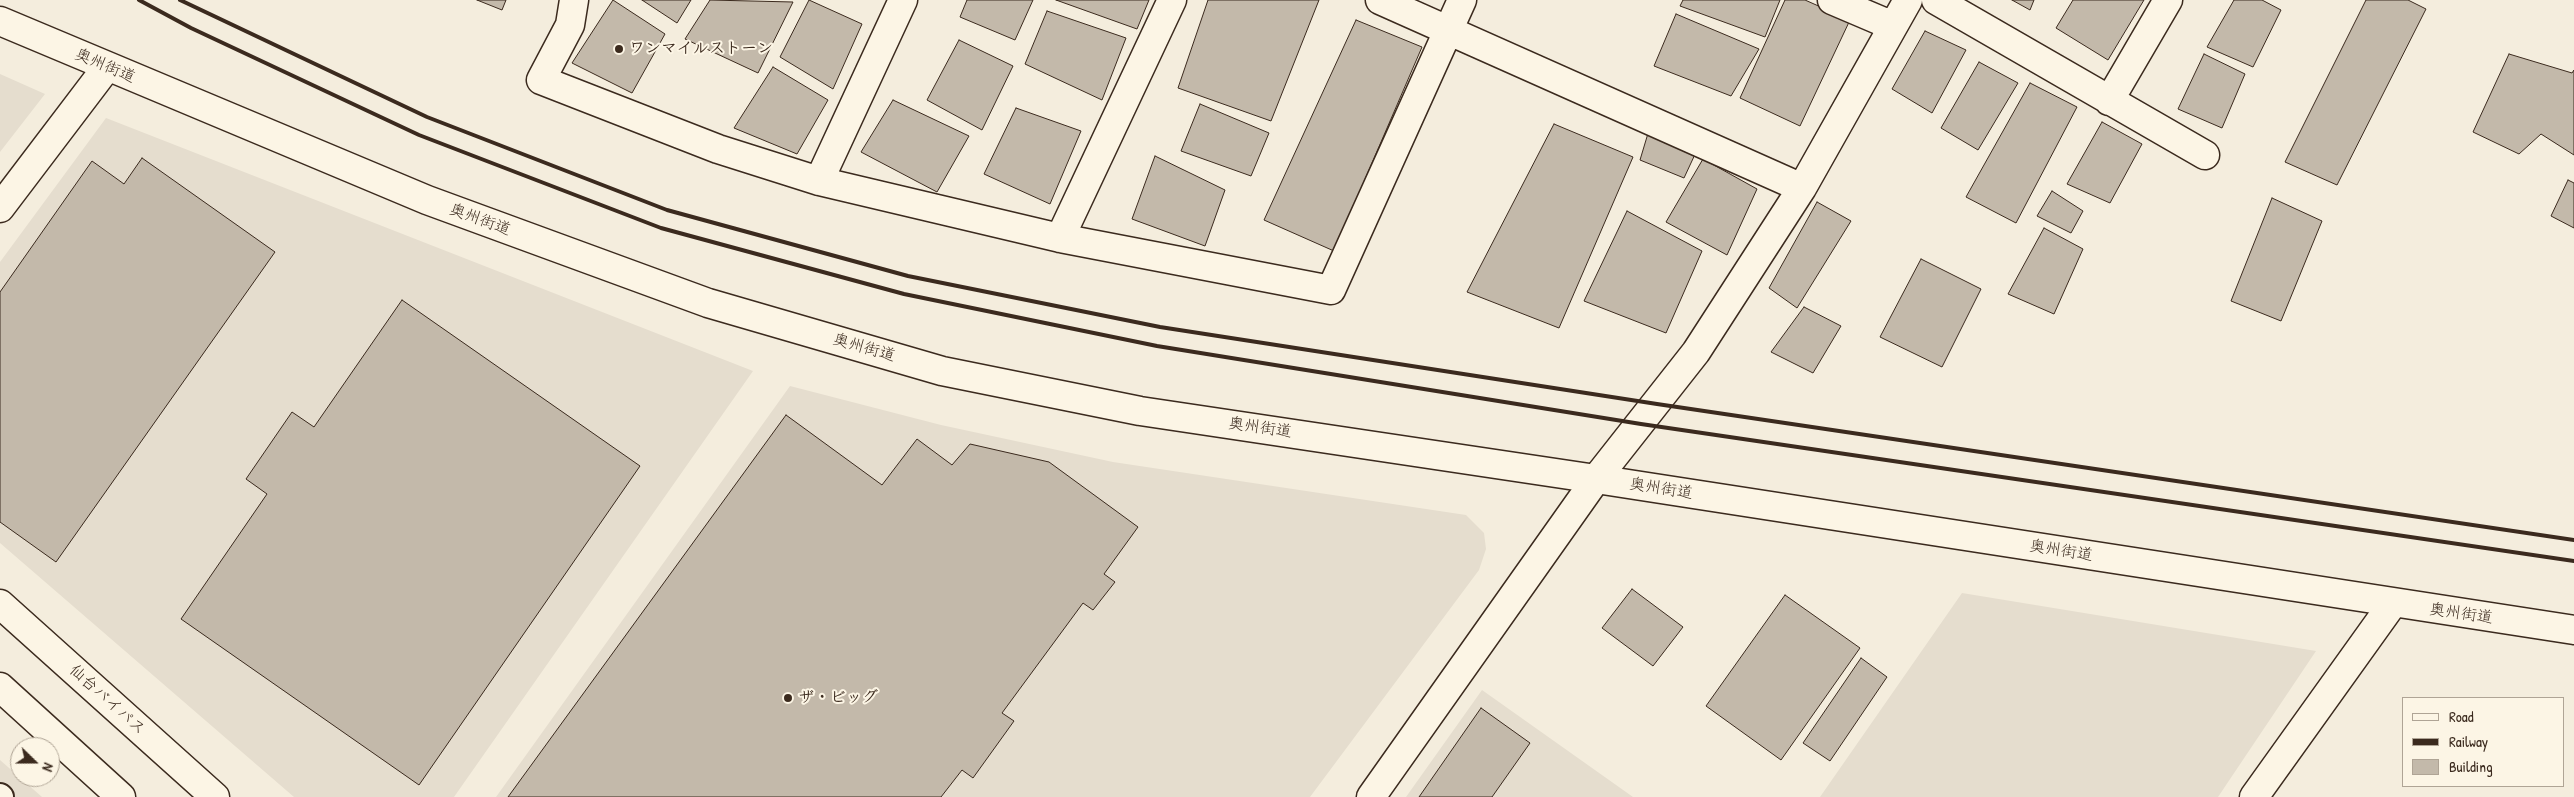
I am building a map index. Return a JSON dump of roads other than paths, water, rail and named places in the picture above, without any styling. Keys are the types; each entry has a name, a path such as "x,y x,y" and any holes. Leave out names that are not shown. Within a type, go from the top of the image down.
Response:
{"main road":[{"path":"574,0 570,26 542,80 718,149 819,181 1060,238 1331,290 1462,0"},
{"path":"819,181 903,0"},
{"path":"1060,238 1172,0"},
{"path":"1380,0 1802,188"},
{"path":"1832,0 1893,26"},
{"path":"1371,797 1596,478 1696,352 1802,188 1908,0"},
{"path":"1936,0 2205,155"},
{"path":"2109,101 2168,0"},
{"name":"奥州街道","path":"0,21 107,68 426,200 708,303 942,371 1140,410 1596,478 2393,604 2574,630"},
{"path":"0,208 107,68"},
{"name":"仙台バイパス","path":"0,604 214,797"},
{"path":"2254,797 2393,604"},
{"path":"0,686 121,797"}],"railway":[{"path":"139,0 191,28 419,135 661,228 904,294 1157,346 1641,424 2574,561"},
{"path":"180,0 427,117 667,210 908,276 1160,327 1657,404 2574,540"}],"place":[{"name":"ワンマイルストーン","path":"619,49"},
{"name":"ザ・ビッグ","path":"788,698"}]}
